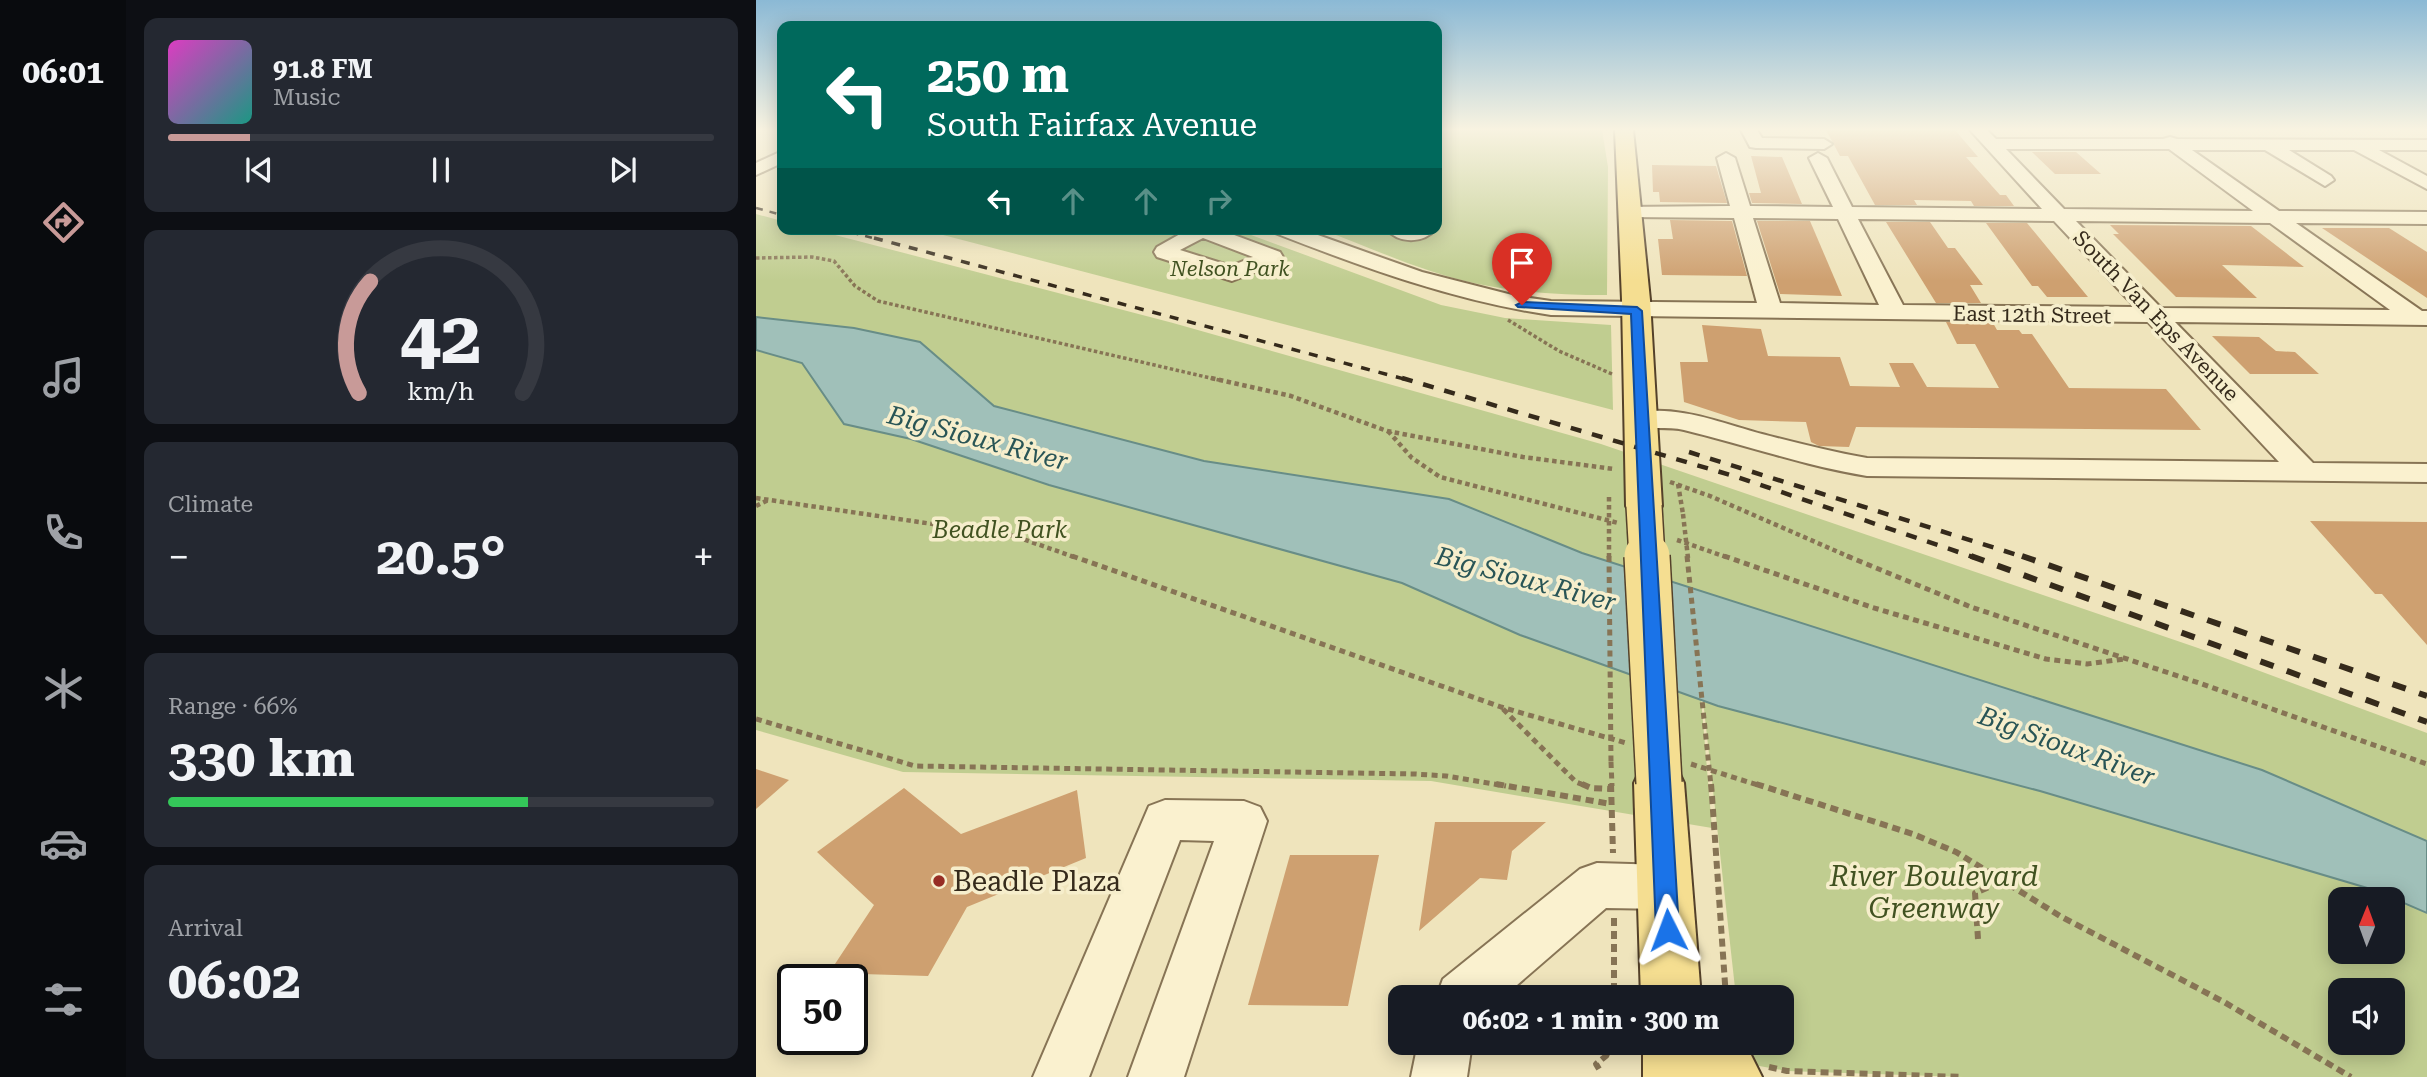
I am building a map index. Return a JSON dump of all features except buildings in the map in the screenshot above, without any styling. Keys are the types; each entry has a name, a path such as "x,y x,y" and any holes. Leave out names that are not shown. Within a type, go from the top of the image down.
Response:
{"main road":[{"path":"1629,180 1641,421 1650,506 1646,770 1665,887 1675,985"},
{"path":"1674,1055 1675,1077"}],"street":[{"path":"1733,180 1771,312"},
{"path":"1832,180 1844,212 1895,313"},
{"name":"South Van Eps Avenue","path":"2026,180 2304,471"},
{"path":"2223,180 2423,320"},
{"path":"1631,211 2427,218"},
{"name":"East 12th Street","path":"1298,235 1419,280 1470,295 1551,308 2423,320"},
{"path":"1641,421 1682,421 1824,460 1867,467 2427,473"},
{"path":"1061,1077 1165,820 1244,821 1156,1077"},
{"path":"1478,985 1597,885 1665,887"},
{"path":"1439,1077 1443,1055"}],"path":[{"path":"756,257 812,257 834,261 855,286 878,301 1291,396 1387,431 1483,450 1612,468 1650,506 1871,607 2046,659 2087,664 2127,659"},
{"path":"1505,317 1521,330 1559,351 1613,374"},
{"path":"1387,431 1423,468 1440,477 1650,506 1836,553 1971,607 2427,764"},
{"path":"756,498 1014,536 1501,707 1646,770"},
{"path":"756,506 768,500"},
{"path":"1650,506 1611,762 1913,834 1956,852 2060,916 2224,1002 2351,1077"},
{"path":"1650,506 1712,796 1725,985"},
{"path":"1501,707 1576,782 1591,788 1646,770"},
{"path":"756,719 915,766 1415,774 1446,776 1611,804 1646,770"},
{"path":"1978,939 1975,893 2004,881"},
{"path":"1599,1069 1596,1064 1607,1055"},
{"path":"1731,1062 1787,1071 1964,1077"}],"green space":[{"path":"1442,180 1608,180 1607,295 1510,290 1418,267 1335,235 1442,235"},
{"path":"756,214 777,220 777,235 835,235 1173,323 1601,444 2198,648 2427,733 2427,1077 1963,1077 1787,1071 1743,1063 1742,1055 1794,1055 1794,985 1735,985 1695,628 1712,828 1431,781 903,772 756,730"},
{"name":"Nelson Park","path":"943,235 1251,235 1441,305 1505,318 1611,325 1613,410"}],"water":[{"name":"Big Sioux River","path":"756,317 854,328 920,342 994,406 1204,461 1449,499 1582,553 2262,770 2427,841 2427,913 2405,903 2405,887 2364,887 2040,791 1718,706 1520,635 1402,583 1049,485 911,439 844,424 802,363 756,350"}],"railway":[{"path":"756,208 777,214"},
{"path":"861,235 881,240"},
{"path":"874,238 1408,380"},
{"path":"1402,378 1737,477 1976,558"},
{"path":"1689,452 2027,558"},
{"path":"1971,556 2427,722"},
{"path":"2022,556 2427,696"}],"place":[{"name":"Beadle Plaza","path":"939,881"}],"route":[{"path":"1522,305 1637,311 1644,506 1668,930"}],"park label":[{"name":"Beadle Park","path":"1000,530"},
{"name":"River Boulevard Greenway","path":"1934,892"}]}
